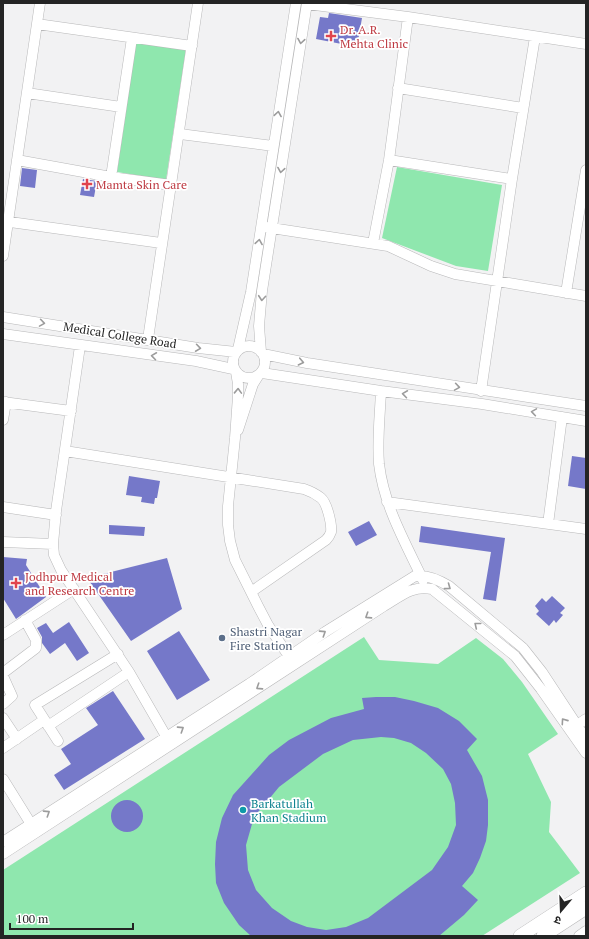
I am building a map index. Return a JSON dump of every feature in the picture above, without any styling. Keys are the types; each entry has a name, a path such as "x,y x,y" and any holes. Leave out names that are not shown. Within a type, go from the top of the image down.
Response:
{"main road":[{"path":"520,936 586,893"},
{"path":"543,936 586,908"}],"street":[{"path":"3,256 6,221 17,160 40,3"},
{"path":"148,339 170,185 180,134 198,3"},
{"path":"235,438 252,384 265,365 259,326 273,146 296,3"},
{"path":"291,660 268,625 235,560 228,526 228,506 238,396 238,384 232,359 237,350 267,228 307,3 586,44"},
{"path":"373,243 389,160 408,17"},
{"path":"37,24 192,46"},
{"path":"481,391 496,282 535,37"},
{"path":"111,177 132,38"},
{"path":"398,88 523,108"},
{"path":"27,93 122,107"},
{"path":"180,134 273,146"},
{"path":"17,160 111,177 170,185"},
{"path":"389,160 512,179"},
{"path":"566,293 586,170"},
{"path":"6,221 161,243"},
{"path":"267,228 388,246 431,266 455,274 586,296"},
{"name":"Medical College Road","path":"3,317 198,348 237,350"},
{"name":"Medical College Road","path":"3,334 80,346 196,361 234,371"},
{"path":"80,346 56,515 53,544 54,555 61,570 118,654 169,741"},
{"path":"237,350 243,347 251,346 262,353 307,363 586,406"},
{"path":"234,371 244,378 254,378 260,374 482,404 586,421"},
{"path":"381,391 379,463 388,502 408,551 427,588"},
{"path":"3,420 4,402 71,411"},
{"path":"548,524 562,417"},
{"path":"65,451 304,489 313,492 322,499 325,504 330,521 330,536 251,592"},
{"path":"388,502 586,529"},
{"path":"3,507 56,515"},
{"path":"3,542 53,544"},
{"path":"291,660 325,632 415,576 420,575 439,580 449,586 522,648 542,672 586,739"},
{"path":"3,854 250,684 411,590 420,587 432,589 515,656 541,689 586,752"},
{"path":"3,635 74,589"},
{"path":"3,704 12,696 3,675 36,648 36,640 25,620"},
{"path":"58,741 35,705 118,654"},
{"path":"3,748 129,672"},
{"path":"3,718 17,739"},
{"path":"577,725 586,719"},
{"path":"3,842 122,765 169,741"},
{"path":"3,780 31,824"},
{"path":"579,936 586,931"}],"green space":[{"path":"136,43 186,49 166,180 117,172"},
{"path":"397,167 502,185 488,271 456,266 382,238"},
{"path":"364,637 379,660 438,664 476,638 503,659 522,682 558,734 528,754 551,802 549,832 580,873 482,936 3,936 3,870"}],"building":[{"path":"329,13 362,18 357,47 316,39 320,17 328,18"},
{"path":"22,168 37,170 35,188 20,186"},
{"path":"83,179 97,181 94,197 80,195"},
{"path":"572,456 586,458 586,489 568,486"},
{"path":"129,476 160,481 157,498 155,498 154,504 141,502 142,497 126,495"},
{"path":"369,521 377,535 356,546 348,532"},
{"path":"109,525 145,527 144,536 109,534"},
{"path":"421,526 505,538 496,601 483,599 491,552 419,542"},
{"path":"3,557 27,559 26,565 46,597 16,619 3,598"},
{"path":"167,558 182,609 131,641 87,578"},
{"path":"552,596 565,608 560,613 563,615 556,623 554,620 549,626 536,614 539,611 535,606 542,598 546,602"},
{"path":"69,622 89,653 77,661 65,643 50,654 42,643 42,637 37,628 46,623 53,633"},
{"path":"179,631 210,680 177,700 147,651"},
{"path":"113,691 145,739 64,790 54,775 71,764 61,749 98,725 86,708"},
{"name":"Barkatullah Khan Stadium","path":"395,697 438,708 459,721 477,739 467,750 482,776 488,800 488,825 486,841 480,858 473,873 462,886 478,900 464,915 439,936 251,936 239,925 224,903 216,883 216,842 222,818 233,795 269,755 289,740 331,718 364,709 362,698","holes":["381,737 394,738 411,743 426,753 443,769 451,784 455,803 456,825 448,847 432,870 368,918 346,927 326,930 307,927 291,921 272,908 256,890 248,870 246,845 254,817 279,787 323,754 353,740"]},
{"path":"127,800 138,805 143,816 138,827 127,832 116,827 111,816 116,805"}],"place":[{"name":"Dr. A.R. Mehta Clinic","path":"331,36"},
{"name":"Mamta Skin Care","path":"87,184"},
{"name":"Jodhpur Medical and Research Centre","path":"16,583"},
{"name":"Shastri Nagar Fire Station","path":"222,638"},
{"name":"Barkatullah Khan Stadium","path":"243,810"}]}
